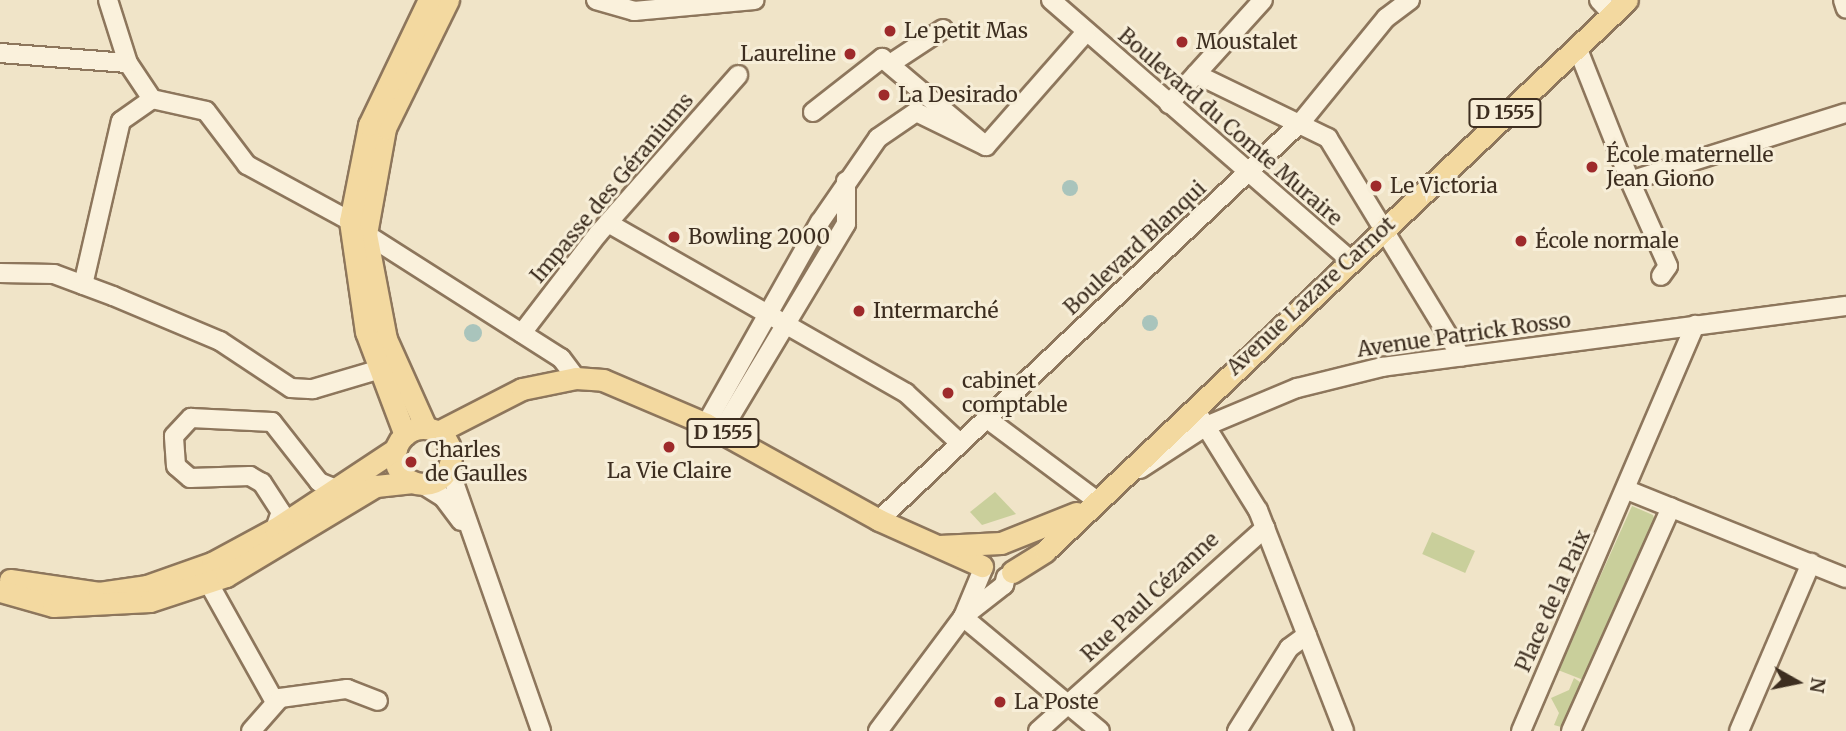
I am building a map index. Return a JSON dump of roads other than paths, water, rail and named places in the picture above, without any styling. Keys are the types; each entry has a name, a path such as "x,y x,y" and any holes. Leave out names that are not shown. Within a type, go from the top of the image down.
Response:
{"main road":[{"path":"418,483 398,469 401,442 356,289 358,228 369,125 429,0"},
{"path":"0,591 53,606 98,608 150,601 208,582 376,486 418,483 450,460 386,339 358,228 385,128 448,0"},
{"name":"Avenue Lazare Carnot","path":"1009,575 1039,557 1349,259 1577,47 1613,5"},
{"name":"D 1555","path":"432,430 499,399 576,378 614,384 713,428 879,520 982,568"},
{"name":"D 1555","path":"450,460 471,420 499,399"},
{"path":"0,577 99,593 147,586 212,563 275,530 340,490 401,442 432,430"},
{"name":"Avenue Lazare Carnot","path":"996,544 1092,504"},
{"path":"996,544 1015,555 1009,575 982,568 996,544"},
{"name":"D 1555","path":"932,546 996,544"}],"street":[{"path":"108,0 128,63 152,99 206,111 247,165 358,228 561,358 576,378"},
{"path":"596,0 648,5 755,0"},
{"name":"Boulevard du Comte Muraire","path":"1051,0 1349,259"},
{"path":"1169,104 1263,0"},
{"name":"Boulevard Blanqui","path":"879,520 1302,121 1386,18 1410,0"},
{"path":"1843,0 1846,9"},
{"path":"893,62 943,29"},
{"path":"991,143 1086,32"},
{"path":"1577,47 1630,181 1668,266 1661,276"},
{"path":"0,53 128,63"},
{"path":"813,112 871,63 883,58 893,62 924,92 991,143"},
{"path":"1196,74 1302,121 1328,138 1461,357"},
{"name":"Impasse des Géraniums","path":"522,333 608,223 738,75"},
{"path":"713,428 767,314 846,181 878,138 916,112 924,92"},
{"path":"83,285 121,121 152,99"},
{"path":"916,112 991,143"},
{"path":"1630,181 1846,113"},
{"path":"713,428 787,323 846,224 846,181"},
{"path":"608,223 906,393 960,443"},
{"path":"0,273 54,274 83,285 220,341 291,388 313,389 381,369"},
{"name":"Avenue Patrick Rosso","path":"1112,484 1206,426 1297,388 1461,357 1846,306"},
{"name":"Place de la Paix","path":"1521,731 1627,490 1695,325"},
{"path":"1194,407 1265,528 1344,731"},
{"path":"275,530 281,512 262,483 250,476 190,478 176,466 174,436 191,418 272,422 319,482 340,490"},
{"path":"986,418 1092,504"},
{"path":"450,460 471,539 541,731"},
{"path":"418,483 453,507 471,539"},
{"path":"1627,490 1846,578"},
{"path":"1571,731 1671,508"},
{"name":"Rue Paul Cézanne","path":"1038,731 1265,528"},
{"path":"1739,731 1811,563"},
{"path":"963,617 982,568"},
{"path":"878,731 963,617 1004,585 1009,575"},
{"path":"208,582 274,700"},
{"path":"963,617 1100,731"},
{"path":"1237,731 1289,648 1307,635"},
{"path":"251,731 274,700 347,689 378,701"}],"water":[{"path":"1070,180 1076,182 1076,194 1070,196 1064,194 1062,188 1064,182"},
{"path":"1150,315 1156,317 1156,329 1150,331 1144,329 1142,323 1144,317"},
{"path":"473,324 479,327 482,333 479,339 473,342 467,339 464,333 467,327"}],"place":[{"name":"Le petit Mas","path":"890,31"},
{"name":"Moustalet","path":"1182,42"},
{"name":"Laureline","path":"850,54"},
{"name":"La Desirado","path":"884,95"},
{"name":"École maternelle Jean Giono","path":"1592,167"},
{"name":"Le Victoria","path":"1376,186"},
{"name":"Bowling 2000","path":"674,237"},
{"name":"École normale","path":"1521,241"},
{"name":"Intermarché","path":"859,311"},
{"name":"cabinet comptable","path":"948,393"},
{"name":"La Vie Claire","path":"669,447"},
{"name":"Charles de Gaulles","path":"411,462"},
{"name":"La Poste","path":"1000,702"}]}
